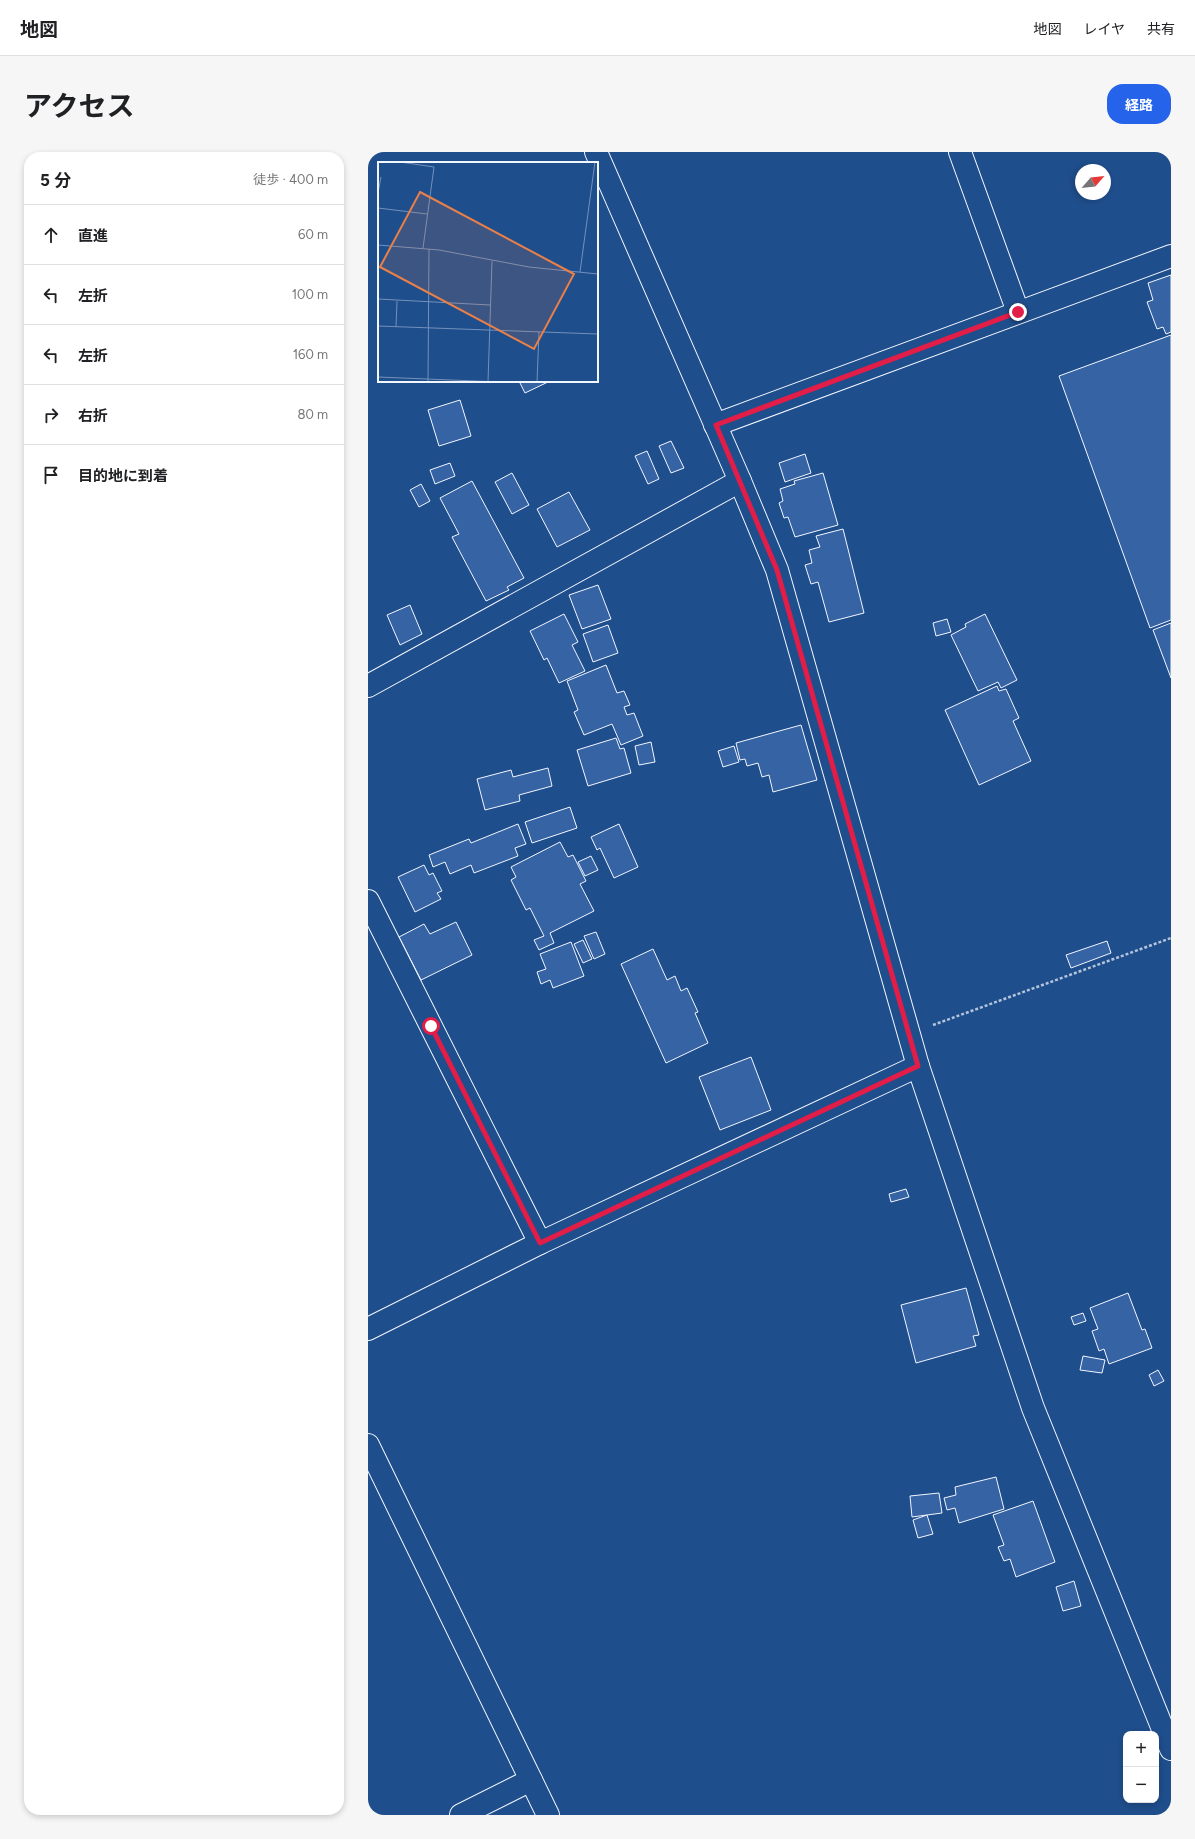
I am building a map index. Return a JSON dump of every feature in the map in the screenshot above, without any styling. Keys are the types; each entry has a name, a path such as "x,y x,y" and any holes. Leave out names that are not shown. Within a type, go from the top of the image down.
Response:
{"street":[{"path":"596,152 716,425 777,570 918,1066 1034,1408 1171,1749"},
{"path":"960,152 1018,312"},
{"path":"716,425 1171,256"},
{"path":"368,686 740,481"},
{"path":"368,901 540,1243"},
{"path":"368,1328 540,1243 918,1066"},
{"path":"368,1445 548,1815"},
{"path":"461,1815 531,1780"}],"path":[{"path":"909,1034 1171,938"}],"building":[{"path":"1171,275 1171,332 1166,334 1163,327 1157,329 1147,302 1153,300 1148,283"},
{"path":"1171,335 1171,620 1150,628 1059,376"},
{"path":"520,382 548,382 525,393"},
{"path":"460,400 471,436 439,446 428,410"},
{"path":"671,441 684,468 671,473 659,446"},
{"path":"647,451 659,479 648,484 635,456"},
{"path":"805,454 811,473 785,482 779,463"},
{"path":"450,463 455,476 435,484 430,470"},
{"path":"512,473 529,505 512,514 495,482"},
{"path":"823,473 838,525 795,537 788,517 784,518 779,503 783,501 780,489 795,484 794,481"},
{"path":"472,481 524,578 507,587 509,590 486,601 452,537 459,534 440,498"},
{"path":"421,484 430,501 419,507 410,490"},
{"path":"569,492 590,530 557,547 537,509"},
{"path":"843,529 864,613 829,622 818,582 811,584 805,565 812,563 809,550 820,547 816,536"},
{"path":"598,585 611,619 582,629 569,595"},
{"path":"410,605 422,634 400,645 387,615"},
{"path":"564,614 578,642 572,645 585,671 559,683 547,658 544,660 530,631"},
{"path":"985,614 1017,680 1001,688 998,682 978,691 951,635 966,627 965,624"},
{"path":"947,619 951,632 936,636 933,623"},
{"path":"1171,623 1171,678 1153,630"},
{"path":"608,625 618,653 593,662 583,634"},
{"path":"606,665 617,693 624,691 630,705 624,707 627,715 634,713 643,736 621,745 612,724 584,735 574,712 578,710 567,681"},
{"path":"997,686 999,691 1006,689 1019,718 1013,721 1031,761 979,785 945,710"},
{"path":"801,725 817,780 773,792 769,775 762,777 758,763 747,766 745,759 740,760 736,743"},
{"path":"616,738 620,749 624,748 631,773 588,786 577,750"},
{"path":"651,742 655,762 639,765 635,746"},
{"path":"734,746 739,762 723,767 718,751"},
{"path":"548,768 552,786 519,795 520,801 485,810 477,779 511,770 513,777"},
{"path":"570,807 577,828 532,843 525,822"},
{"path":"518,824 526,844 515,848 518,856 474,873 471,865 450,874 445,862 433,867 429,855 469,839 471,843"},
{"path":"619,824 638,867 614,878 600,848 597,850 591,837"},
{"path":"560,842 568,857 573,855 586,881 580,884 594,911 550,933 554,943 539,950 534,940 544,936 530,908 526,910 511,880 516,877 511,867"},
{"path":"591,856 598,870 585,876 578,862"},
{"path":"424,865 429,875 433,873 442,891 437,893 441,899 415,912 398,877"},
{"path":"456,922 472,955 421,980 399,937 424,924 430,934"},
{"path":"596,932 605,954 594,959 584,936"},
{"path":"583,940 592,959 583,963 574,944"},
{"path":"1107,941 1111,953 1071,968 1066,955"},
{"path":"571,942 584,976 553,988 550,980 541,984 537,972 546,969 540,954"},
{"path":"653,949 667,980 675,976 681,991 687,988 698,1012 695,1013 708,1043 666,1063 621,964"},
{"path":"751,1057 771,1110 720,1130 699,1077"},
{"path":"906,1189 909,1197 891,1202 889,1194"},
{"path":"966,1288 979,1335 973,1336 976,1346 916,1363 901,1305"},
{"path":"1128,1293 1142,1330 1145,1329 1152,1348 1109,1364 1104,1349 1099,1351 1092,1331 1098,1329 1090,1308"},
{"path":"1083,1313 1086,1321 1074,1325 1071,1317"},
{"path":"1083,1356 1105,1360 1102,1373 1080,1370"},
{"path":"1158,1370 1164,1381 1154,1386 1149,1375"},
{"path":"996,1477 1004,1509 959,1523 955,1508 947,1510 944,1498 956,1495 955,1487"},
{"path":"939,1493 942,1513 912,1517 910,1496"},
{"path":"1033,1501 1055,1562 1016,1577 1010,1559 1004,1561 998,1547 1004,1545 993,1515"},
{"path":"927,1515 933,1534 918,1538 913,1520"},
{"path":"1074,1581 1081,1606 1063,1611 1056,1587"}],"route":[{"path":"431,1026 540,1243 918,1066 777,570 716,425 1018,312"}]}
